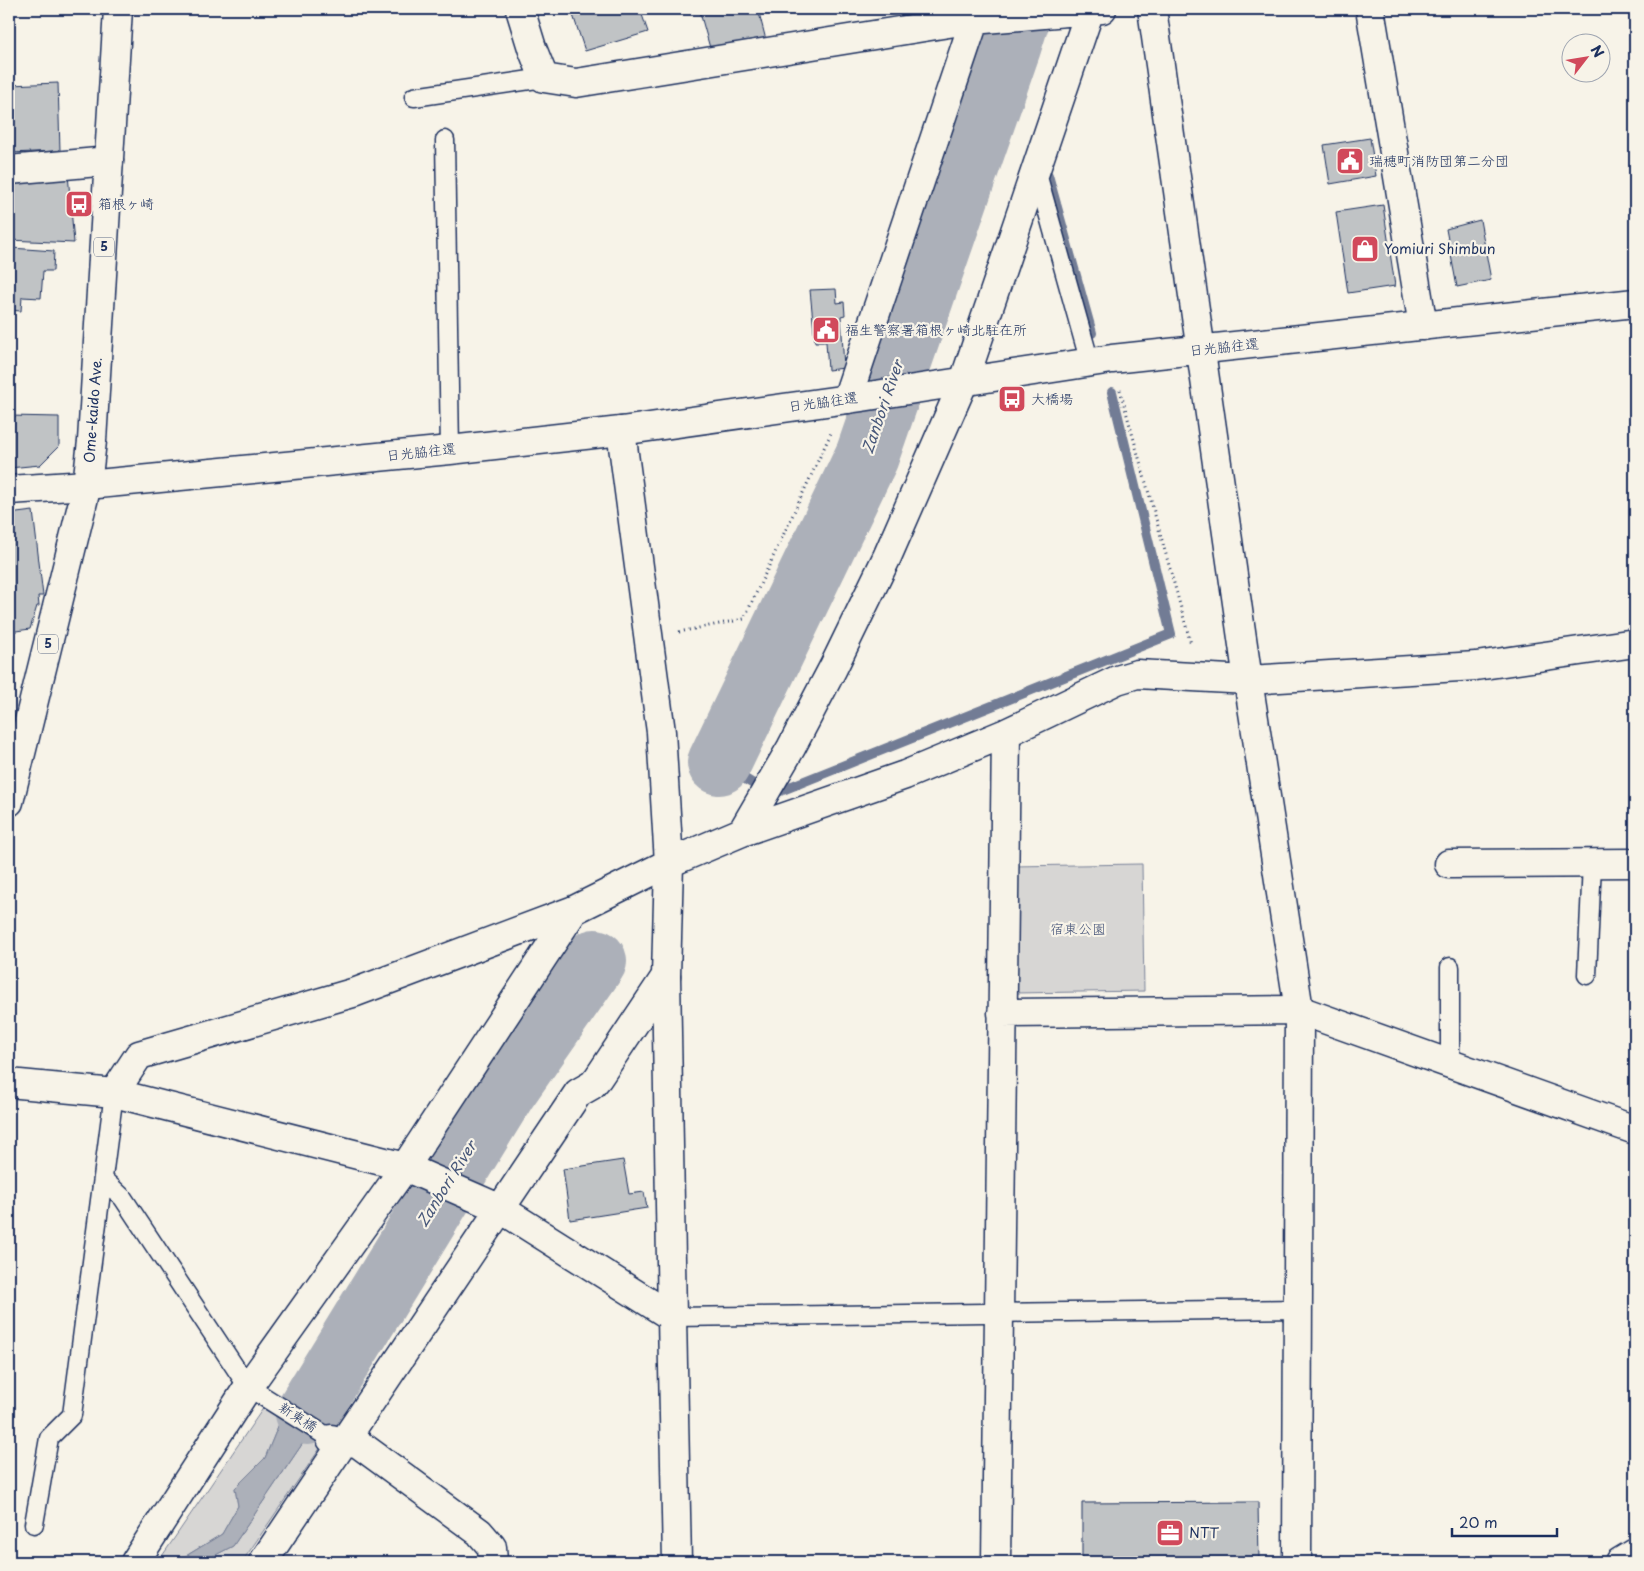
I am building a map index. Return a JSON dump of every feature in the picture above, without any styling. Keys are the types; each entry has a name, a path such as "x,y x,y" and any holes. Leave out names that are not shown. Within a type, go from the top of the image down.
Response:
{"street":[{"name":"Ome-kaido Ave.","path":"9,802 87,485 92,441 118,9"},
{"path":"520,9 544,78 576,83 983,16 1088,10 1036,167 887,557 833,668 791,748 742,832"},
{"path":"1152,9 1248,680 1299,1010 1297,1562"},
{"path":"1370,9 1423,326"},
{"path":"854,398 983,16"},
{"path":"9,170 109,161"},
{"name":"日光脇往還","path":"9,490 87,485 450,450 621,431 1101,361 1635,303"},
{"path":"621,431 661,732 669,863 666,976 677,1562"},
{"path":"114,1093 139,1054 356,992 574,910 669,863 742,832 905,775 1006,733 1117,680 1138,674 1161,674 1200,679 1248,680 1476,666 1635,643"},
{"path":"996,1562 1006,733"},
{"path":"1449,864 1635,862"},
{"path":"135,1562 409,1169 574,910"},
{"path":"263,1562 338,1441 497,1207 578,1094 592,1085 598,1078 666,976"},
{"path":"1002,1013 1299,1010 1635,1130"},
{"path":"9,1083 114,1093 409,1169 497,1207 672,1318"},
{"path":"338,1441 356,1442 479,1532 492,1547 494,1562"},
{"path":"1620,1562 1635,1552"}],"lane":[{"path":"414,97 544,78"},
{"path":"445,140 450,450"},
{"path":"1036,167 1101,361"},
{"path":"1587,975 1592,863"},
{"path":"1450,967 1450,1064"},
{"path":"34,1524 48,1438 72,1415 114,1093"},
{"path":"103,1179 123,1198 256,1391"},
{"path":"672,1318 1298,1309"},
{"name":"新東橋","path":"256,1391 338,1441"}],"path":[{"path":"1101,361 1200,679"},
{"path":"670,633 744,619 854,398"}],"green space":[{"name":"宿東公園","path":"1142,864 1144,991 1015,993 1012,866"},
{"path":"264,1407 281,1419 265,1458 235,1488 238,1506 222,1534 179,1562 158,1562"},
{"path":"307,1437 321,1447 242,1562 202,1562 233,1546"}],"shaded area":[{"path":"281,1419 307,1437 233,1546 202,1562 179,1562 222,1534 238,1506 235,1488 265,1458"}],"building":[{"path":"571,9 640,9 648,32 585,51"},
{"path":"699,9 758,9 766,40 712,55"},
{"path":"58,83 60,151 9,153 9,85"},
{"name":"瑞穂町消防団第二分団","path":"1370,138 1376,176 1330,184 1324,145"},
{"path":"68,174 74,243 9,240 9,179"},
{"name":"Yomiuri Shimbun","path":"1383,205 1395,286 1348,293 1336,212"},
{"path":"1480,220 1491,280 1457,287 1446,229"},
{"path":"11,248 54,251 53,271 43,271 41,298 22,297 21,311 9,310 9,253 11,253"},
{"path":"836,289 837,303 844,302 845,315 841,316 844,368 828,370 826,342 815,342 810,290"},
{"path":"9,416 59,417 59,446 40,465 9,468"},
{"path":"33,511 43,596 38,596 39,606 37,606 30,629 9,632 9,514"},
{"path":"623,1160 629,1194 644,1192 647,1208 570,1220 563,1169"},
{"name":"NTT","path":"1258,1502 1259,1562 1082,1562 1082,1503"}],"waterway":[{"name":"Zanbori River","path":"719,763 867,456 1021,9"},
{"path":"1048,175 1092,333"},
{"path":"775,793 1171,634 1112,392"},
{"path":"719,763 755,785"},
{"name":"Zanbori River","path":"307,1413 505,1090 595,961"}],"place":[{"name":"瑞穂町消防団第二分団","path":"1350,161"},
{"name":"箱根ヶ崎","path":"79,204"},
{"name":"Yomiuri Shimbun","path":"1365,249"},
{"name":"福生警察署箱根ヶ崎北駐在所","path":"826,330"},
{"name":"大橋場","path":"1012,399"},
{"name":"NTT","path":"1170,1533"}]}
